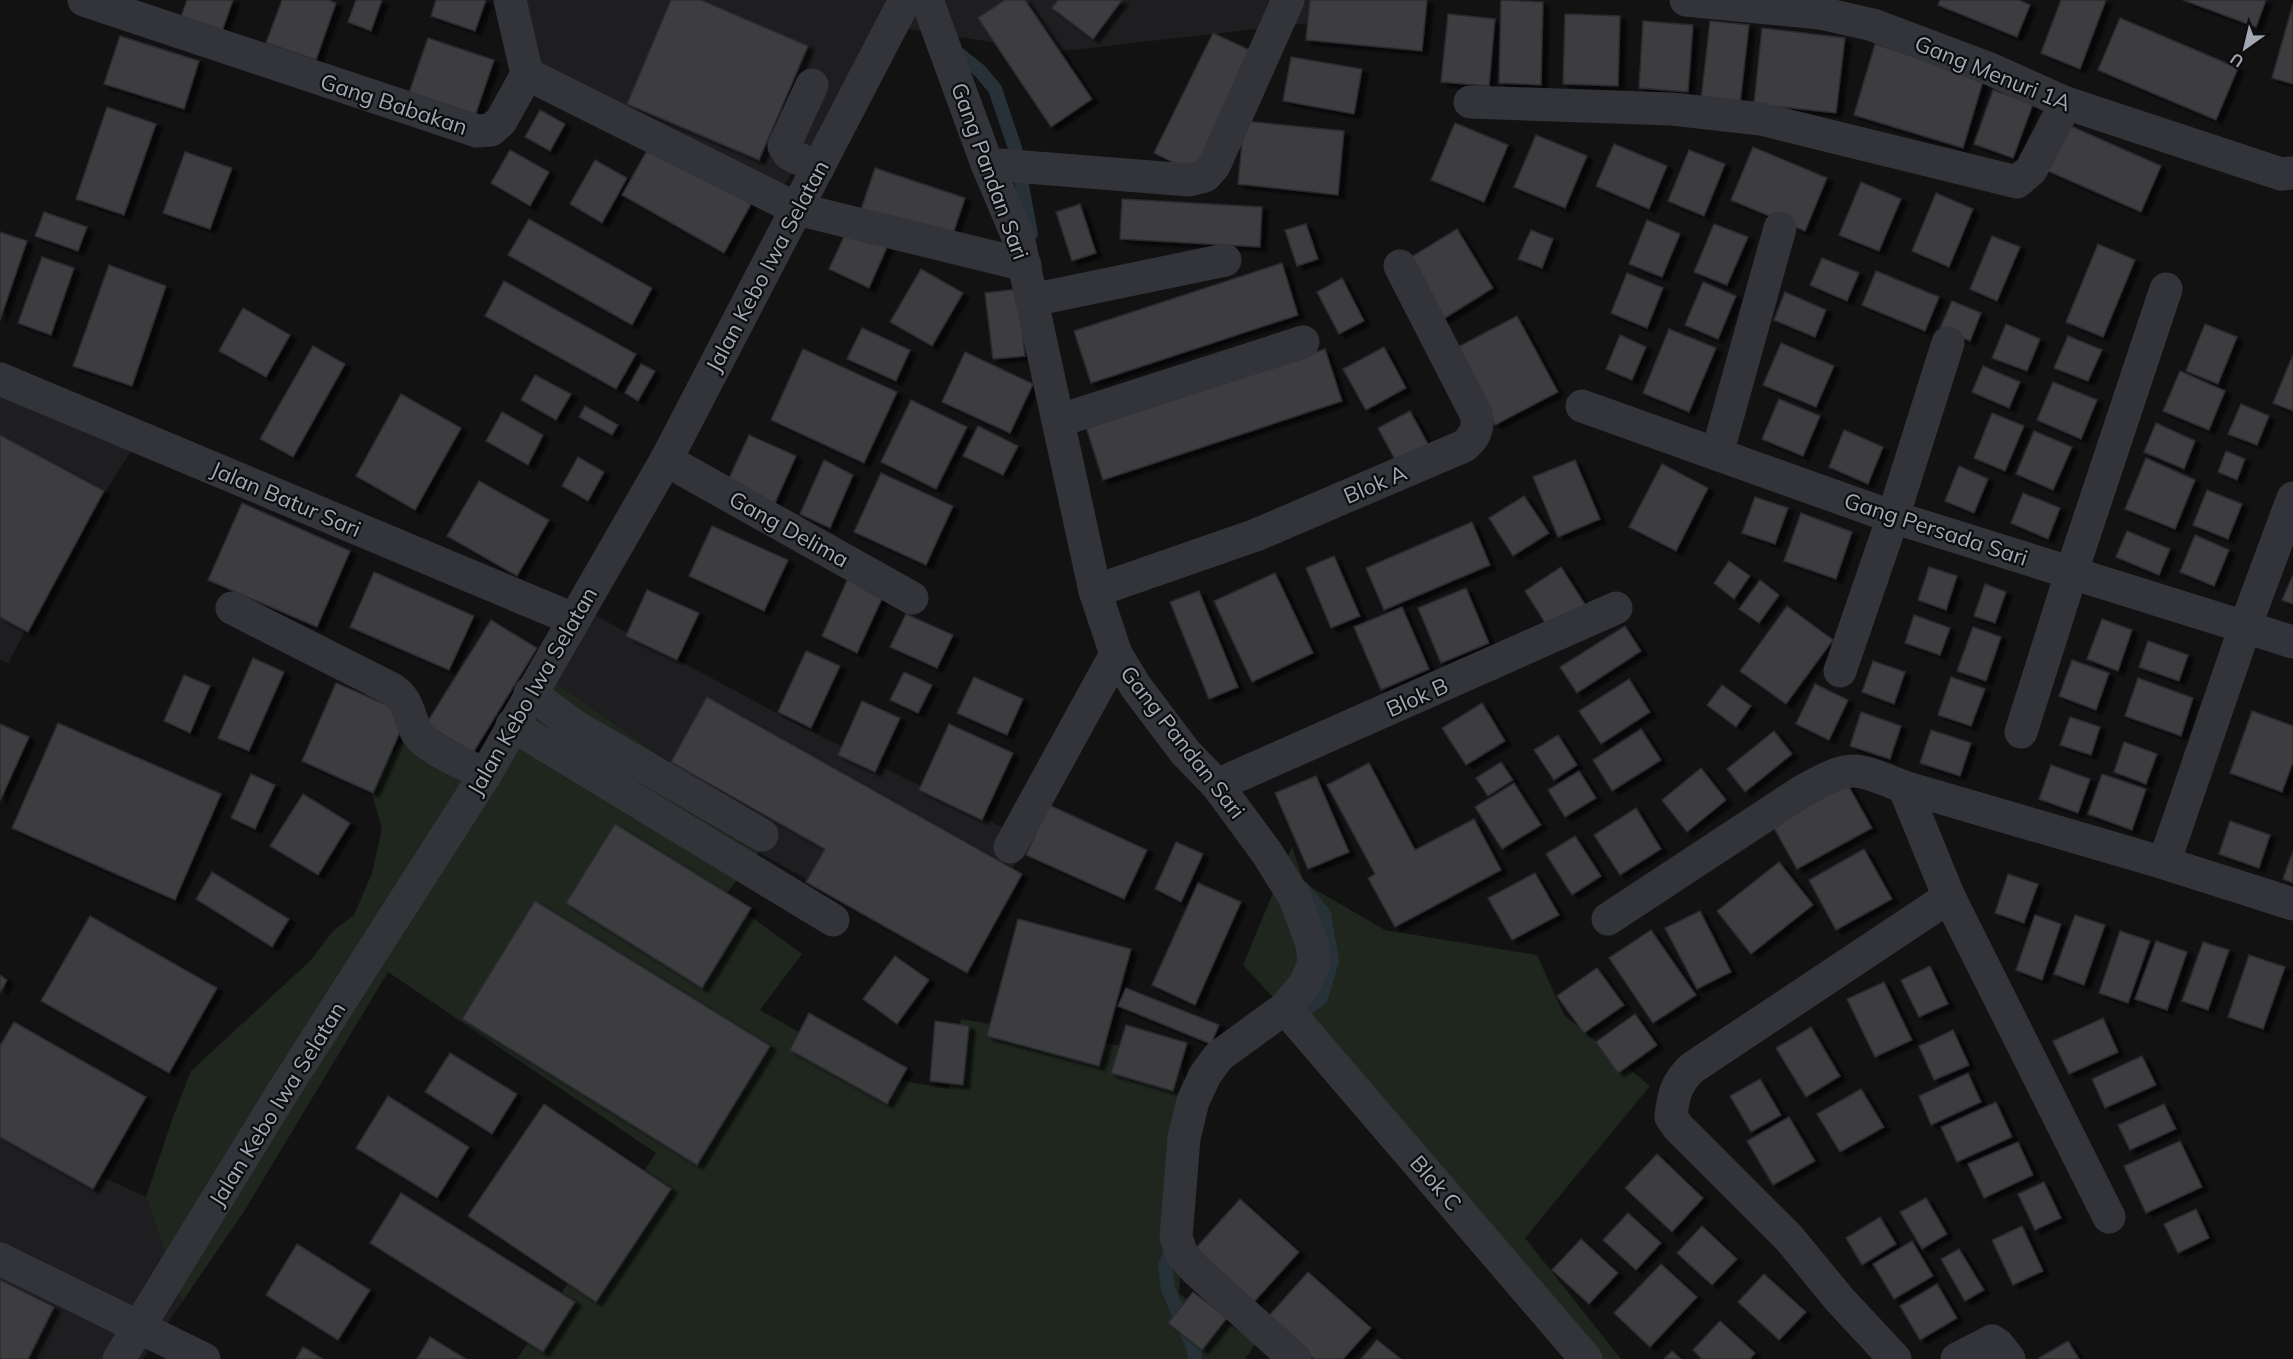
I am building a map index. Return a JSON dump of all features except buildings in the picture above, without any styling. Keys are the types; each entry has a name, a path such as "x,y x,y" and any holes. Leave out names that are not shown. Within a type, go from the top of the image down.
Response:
{"street":[{"name":"Gang Babakan","path":"84,0 477,131 490,130 501,121 527,74"},
{"path":"510,0 527,74 797,210 1025,265"},
{"name":"Jalan Kebo Iwa Selatan","path":"119,1359 282,1093 485,775 512,724 666,460 904,0"},
{"name":"Gang Pandan Sari","path":"927,0 987,164 1018,237 1095,591 1116,654 1136,687 1185,752 1217,785 1268,852 1295,898 1312,944 1314,963 1310,975 1285,1008 1219,1056 1193,1101 1184,1138 1176,1237 1182,1255 1196,1270 1295,1359"},
{"path":"987,164 1189,180 1205,176 1214,166 1288,0"},
{"name":"Gang Menuri 1A","path":"1686,0 1820,13 1873,26 1990,69 2066,104 2281,174 2293,173"},
{"path":"812,85 784,146 789,154 818,168"},
{"path":"1470,102 1672,108 1761,119 2017,182 2031,170 2066,104"},
{"path":"1717,454 1780,228"},
{"path":"1032,300 1225,260"},
{"name":"Blok A","path":"1095,591 1256,535 1464,446 1470,440 1477,427 1476,414 1400,266"},
{"path":"2021,732 2070,574 2166,289"},
{"path":"1058,421 1303,342"},
{"path":"1840,671 1893,517 1948,343"},
{"name":"Jalan Batur Sari","path":"0,379 573,619"},
{"name":"Gang Persada Sari","path":"1582,406 1893,517 2293,642"},
{"name":"Gang Delima","path":"666,460 912,598"},
{"path":"2164,863 2245,627 2293,498"},
{"path":"232,608 392,689 402,696 407,704 418,734 423,740 485,775"},
{"name":"Blok B","path":"1217,785 1616,608"},
{"path":"1010,847 1116,654"},
{"path":"530,693 573,725 762,835"},
{"path":"512,724 833,920"},
{"path":"1608,919 1802,792 1834,774 1863,770 1904,786 2293,904"},
{"path":"1904,786 1949,897 2109,1217"},
{"path":"1895,1359 1840,1300 1789,1238 1678,1126 1671,1117 1672,1104 1681,1079 1692,1068 1949,897"},
{"name":"Blok C","path":"1285,1008 1586,1359"},
{"path":"0,1259 204,1359"},
{"path":"1957,1359 1992,1341 2009,1359"}],"shaded area":[{"path":"518,0 1417,0 1309,23 1054,52 897,27 778,193 536,67"},
{"path":"0,375 140,437 73,543 8,663 0,660"},
{"path":"574,604 795,723 1026,839 969,969 758,852 772,834 537,670"},
{"path":"537,670 772,834 724,897 802,954 760,1010 879,1077 949,1089 961,1019 1180,1056 1191,1113 1179,1294 1257,1342 1245,1359 517,1359 656,1153 388,972 243,1213 182,1302 146,1197 191,1071 311,960 333,931 354,915 372,873 382,829 369,783 419,721 492,760"},
{"path":"1292,847 1304,883 1385,930 1537,955 1564,1015 1650,1086 1525,1238 1621,1359 1590,1359 1431,1167 1243,965"},
{"path":"0,1130 146,1197 182,1302 143,1359 0,1359"}],"waterway":[{"path":"955,51 980,71 995,89 1015,148 1031,234"},
{"path":"1293,1018 1321,998 1332,961 1324,914 1302,888"},
{"path":"1174,1246 1165,1265 1168,1289 1194,1350 1195,1359"}]}
